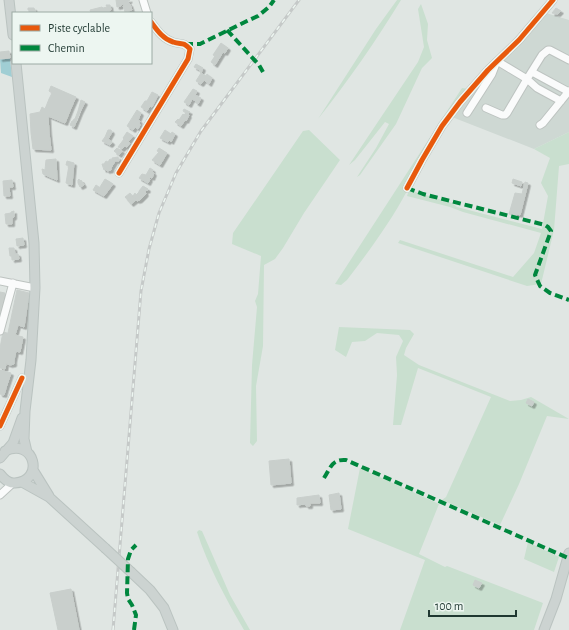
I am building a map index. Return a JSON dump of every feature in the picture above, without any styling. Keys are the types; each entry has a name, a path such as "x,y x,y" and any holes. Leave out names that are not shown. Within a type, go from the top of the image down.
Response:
{"main road":[{"path":"9,0 12,26"},
{"path":"13,0 14,12"},
{"path":"17,64 34,243 36,288 25,411 24,439 27,452 34,465 29,477 18,483"},
{"path":"3,455 13,443 25,411"},
{"path":"3,455 12,448 22,449 27,452"},
{"path":"33,470 49,497 150,590 164,608 173,630"},
{"path":"0,475 7,481 18,483 49,497"},
{"path":"544,630 556,599 569,553"}],"street":[{"path":"143,0 147,12"},
{"path":"407,188 442,126 460,102 496,61 519,40 553,0"},
{"path":"118,173 188,58 190,50 185,44 172,42 159,34 152,24"},
{"path":"486,108 505,115 542,55 548,50 569,60"},
{"path":"496,61 527,79 537,88 561,101"},
{"path":"467,112 492,74 496,61"},
{"path":"532,72 569,91 540,125"},
{"path":"0,281 36,288"},
{"path":"0,331 13,283"},
{"path":"1,422 22,378"},
{"path":"0,495 18,483"}],"shaded area":[{"path":"546,13 569,20 569,132 534,149 452,117 490,72 504,59"}],"green space":[{"path":"397,0 401,0 382,31 318,119 376,29"},
{"path":"421,4 428,24 427,40 432,58 422,68 396,124 360,175 357,177 376,148 389,124 385,122 355,160 349,165 418,62 424,47 418,9"},
{"path":"462,88 469,89 405,186 407,191 386,226 347,280 341,285 335,284"},
{"path":"309,130 340,160 304,213 283,248 275,259 264,265 263,346 256,386 257,441 253,446 250,443 252,365 257,307 255,301 258,294 261,256 232,244 233,233 303,131"},
{"path":"569,132 569,164 559,166 554,230 541,284 527,286 398,243 400,240 513,277 534,253 541,233 407,196 409,190 452,203 457,207 542,229 548,196 541,183 550,158 534,149"},
{"path":"339,327 410,330 414,334 406,348 404,355 419,365 510,401 531,397 569,419 547,416 519,484 500,525 442,500 446,497 491,397 418,368 401,425 393,425 397,375 396,357 403,341 399,335 377,333 365,341 352,342 346,357 335,350"},
{"path":"360,468 439,504 419,554 445,567 447,566 543,603 534,630 400,630 425,560 348,529"},
{"path":"199,530 202,531 230,595 250,630 244,630 218,582 201,545 197,532"},
{"path":"528,542 559,557 554,572 524,559"}],"water":[{"path":"10,58 12,77 1,73 0,59"}],"building":[{"path":"116,0 130,0 128,1 132,10 125,12 123,6 125,5 124,4 117,7"},
{"path":"106,5 110,5 111,10 109,12 96,12 95,10 107,7"},
{"path":"28,8 34,8 36,12 29,12"},
{"path":"103,8 95,10 96,12 91,12 90,10"},
{"path":"556,8 561,11 558,14 552,13"},
{"path":"221,43 228,48 225,53 223,52 215,65 211,62 215,56 213,55"},
{"path":"9,51 10,58 0,59 0,52"},
{"path":"196,64 203,68 201,73 199,71 200,70 194,67"},
{"path":"201,73 206,76 207,74 212,78 209,84 204,80 201,84 196,81"},
{"path":"51,86 76,97 71,108 49,99 52,93 49,91"},
{"path":"193,89 197,91 195,95 201,98 198,104 192,99 189,105 184,102"},
{"path":"152,92 158,95 152,107 150,106 147,111 141,107 145,101 147,101"},
{"path":"49,99 71,108 65,123 48,116 49,133 31,133 30,114 40,112 42,107 45,109"},
{"path":"81,100 85,102 80,112 78,111"},
{"path":"184,109 190,112 186,121 185,120 181,126 175,122 186,113 183,111"},
{"path":"137,110 141,113 138,120 140,121 140,125 138,129 135,127 133,130 127,126"},
{"path":"78,111 80,112 74,127 70,125 75,119"},
{"path":"108,130 111,130 112,132 108,139 112,143 105,137"},
{"path":"165,130 171,134 172,132 175,134 171,142 160,138"},
{"path":"127,132 133,136 128,142 130,143 127,147 125,146 122,149 118,147"},
{"path":"31,133 49,133 51,150 33,149"},
{"path":"105,137 112,143 110,145 102,141"},
{"path":"117,148 122,151 119,155 114,151"},
{"path":"159,148 167,153 160,165 152,160 159,152 157,151"},
{"path":"118,157 119,161 115,161 111,170 104,170 102,164 106,161 108,162 110,159 112,160 112,158"},
{"path":"56,159 57,180 43,174 42,169 45,170 46,160"},
{"path":"67,161 74,163 73,173 70,173 71,166 66,165"},
{"path":"69,165 71,166 70,173 73,173 72,185 66,183"},
{"path":"150,168 154,173 152,178 149,178 148,183 139,178 142,174 146,175"},
{"path":"79,179 84,185 80,187 78,183"},
{"path":"105,179 110,182 109,184 106,182 102,189 100,187"},
{"path":"513,179 522,182 521,186 512,183"},
{"path":"12,180 13,187 9,187 10,196 4,196 3,181"},
{"path":"106,182 113,184 104,196 93,190 96,185 102,189"},
{"path":"525,182 528,183 520,215 517,214 516,216 509,214 515,193 522,194"},
{"path":"143,186 148,189 145,192 145,195 137,201 133,196 135,193 136,195 139,192"},
{"path":"130,193 136,200 131,204 125,197"},
{"path":"14,211 12,224 6,224 5,214"},
{"path":"23,238 24,245 17,246 16,239"},
{"path":"9,248 14,248 15,254 18,254 19,259 12,260"},
{"path":"17,290 29,293 24,327 18,325 15,335 8,333"},
{"path":"0,292 5,293 0,315"},
{"path":"3,332 23,337 20,352 0,348"},
{"path":"0,348 8,349 5,363 0,362"},
{"path":"8,349 16,351 14,360 6,358"},
{"path":"6,358 14,360 14,364 10,365 5,363"},
{"path":"0,362 6,364 5,369 0,368"},
{"path":"0,370 11,373 6,388 0,386"},
{"path":"0,386 6,388 4,395 0,394"},
{"path":"528,399 534,402 532,406 526,403"},
{"path":"289,459 291,483 271,485 269,461"},
{"path":"339,493 341,509 331,510 329,495"},
{"path":"319,495 320,503 310,503 310,506 306,506 306,504 297,505 297,498"},
{"path":"475,580 482,583 479,588 473,585"},
{"path":"71,589 79,630 58,630 50,593"}],"railway":[{"path":"113,630 141,291 149,249 159,213 176,173 201,131 299,0"}],"marked path":[{"path":"185,44 200,44 258,16 269,7 274,0"},
{"path":"227,30 259,65 263,72"},
{"path":"407,188 423,194 548,227 551,231 535,275 540,286 550,293 569,300"},
{"path":"324,478 332,464 341,460 346,460 568,558"},
{"path":"134,630 136,615 128,599 127,593 128,559 131,550 136,545"}],"cycle path":[{"path":"407,188 442,126 460,102 488,70 519,40 553,0"},
{"path":"119,173 188,59 190,49 183,44 166,39 152,23"},
{"path":"0,426 22,378"}]}
